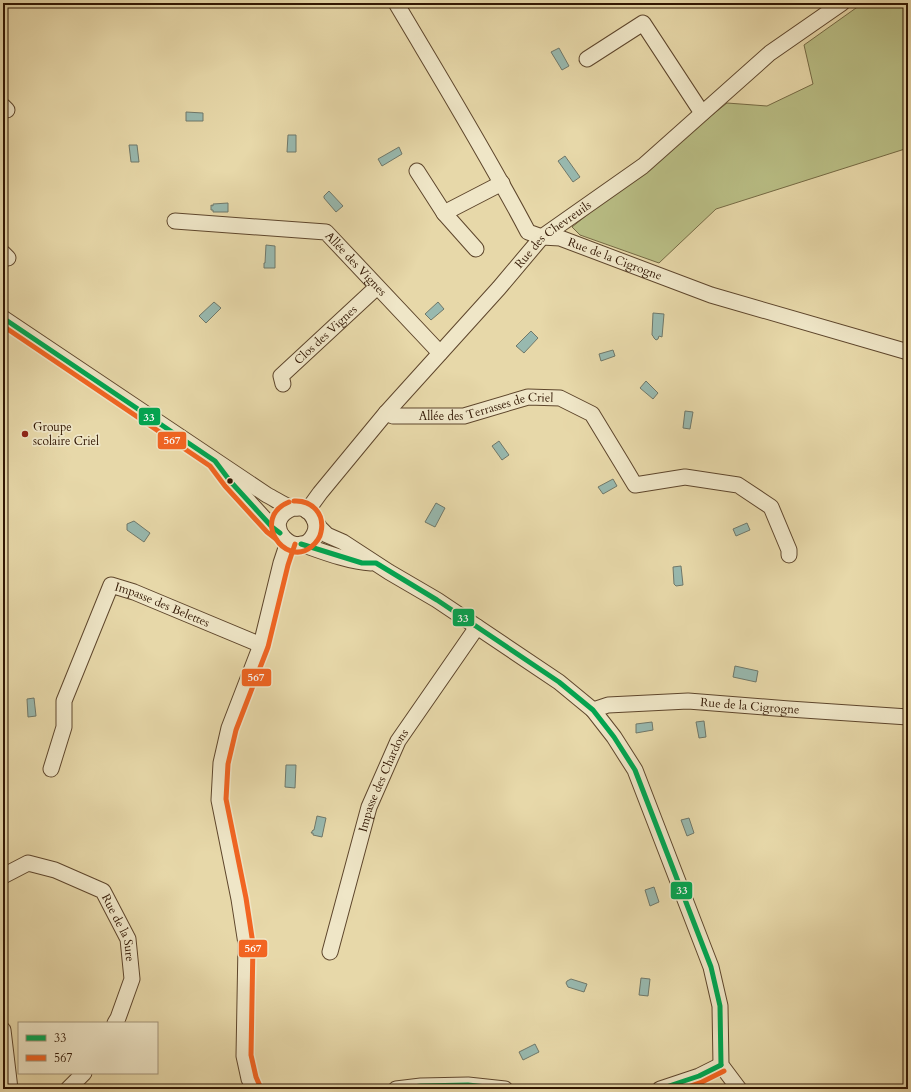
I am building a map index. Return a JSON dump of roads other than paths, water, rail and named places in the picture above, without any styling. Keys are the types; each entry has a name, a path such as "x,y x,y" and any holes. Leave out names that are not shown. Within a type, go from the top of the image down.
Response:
{"street":[{"name":"Rue de la Cigrogne","path":"396,3 481,145 528,232 542,237 560,238 711,295 908,352"},
{"name":"Rue des Chevreuils","path":"305,513 386,413 499,288 542,237 642,166 770,53 842,3"},
{"path":"587,59 643,23 702,114"},
{"path":"417,171 444,213 476,249"},
{"path":"444,213 502,183"},
{"name":"Allée des Vignes","path":"175,221 326,232 440,353"},
{"name":"Clos des Vignes","path":"283,384 281,376 377,287"},
{"path":"3,318 267,495 305,513 327,535 343,542 437,600 559,682 593,710 614,737 635,770 711,967 720,1006 721,1065 739,1089"},
{"name":"Allée des Terrasses de Criel","path":"386,413 393,416 464,416 528,397 560,398 592,414 634,485 686,477 738,485 771,507 789,550 789,555"},
{"path":"215,461 230,481 272,527 290,540 362,563 376,563"},
{"path":"284,513 305,513 315,529 314,534 306,542 290,540 279,523 281,518 284,513"},
{"path":"254,1089 249,1080 244,1056 246,944 239,899 219,800 221,763 229,728 261,645 281,563 290,540"},
{"name":"Impasse des Belettes","path":"51,769 64,727 64,701 111,585 134,592 261,645"},
{"name":"Impasse des Chardons","path":"330,952 369,807 398,741 477,627"},
{"name":"Rue de la Cigrogne","path":"593,710 608,705 688,701 908,717"},
{"name":"Rue de la Sure","path":"3,876 28,862 55,870 103,891 128,939 132,979 116,1022"},
{"path":"3,1030 10,1089"},
{"path":"660,1089 699,1076 721,1065"},
{"path":"68,1089 83,1074"},
{"path":"396,1089 421,1086 468,1085 505,1089"}],"water":[{"path":"559,48 569,66 562,70 551,52"},
{"path":"186,112 203,113 203,121 186,121"},
{"path":"288,135 296,135 296,152 287,152"},
{"path":"129,145 137,145 139,162 131,162"},
{"path":"399,147 402,154 382,166 378,159"},
{"path":"565,156 580,177 573,182 558,161"},
{"path":"329,191 343,206 336,212 324,198"},
{"path":"228,203 228,212 213,212 213,210 211,210 211,205 213,206 213,204"},
{"path":"266,245 275,246 275,268 264,268"},
{"path":"214,302 221,308 206,323 199,316"},
{"path":"438,302 444,309 431,320 425,314"},
{"path":"653,313 664,314 662,337 659,336 656,340 652,335"},
{"path":"531,331 538,338 524,353 516,346"},
{"path":"613,350 615,356 601,361 599,354"},
{"path":"646,381 658,393 653,399 640,388"},
{"path":"685,411 693,412 690,429 683,428"},
{"path":"499,441 509,455 502,460 492,446"},
{"path":"613,479 617,486 603,494 598,487"},
{"path":"436,503 445,508 435,527 425,522"},
{"path":"134,521 150,533 144,542 127,530 127,524"},
{"path":"747,523 750,530 736,536 733,529"},
{"path":"681,566 683,585 676,586 674,584 673,567"},
{"path":"735,666 758,671 756,682 733,677"},
{"path":"34,698 36,716 28,717 27,699"},
{"path":"704,721 706,737 699,738 696,722"},
{"path":"652,722 653,730 636,733 636,724"},
{"path":"286,765 296,765 295,788 285,787"},
{"path":"317,816 326,818 322,837 311,833 314,830"},
{"path":"689,818 694,833 687,836 681,820"},
{"path":"654,887 659,902 650,906 645,890"},
{"path":"641,978 650,979 648,996 639,995"},
{"path":"571,979 587,984 584,992 568,987 566,983"},
{"path":"535,1044 539,1052 523,1060 519,1052"}],"place":[{"name":"Groupe scolaire Criel","path":"25,434"}]}
